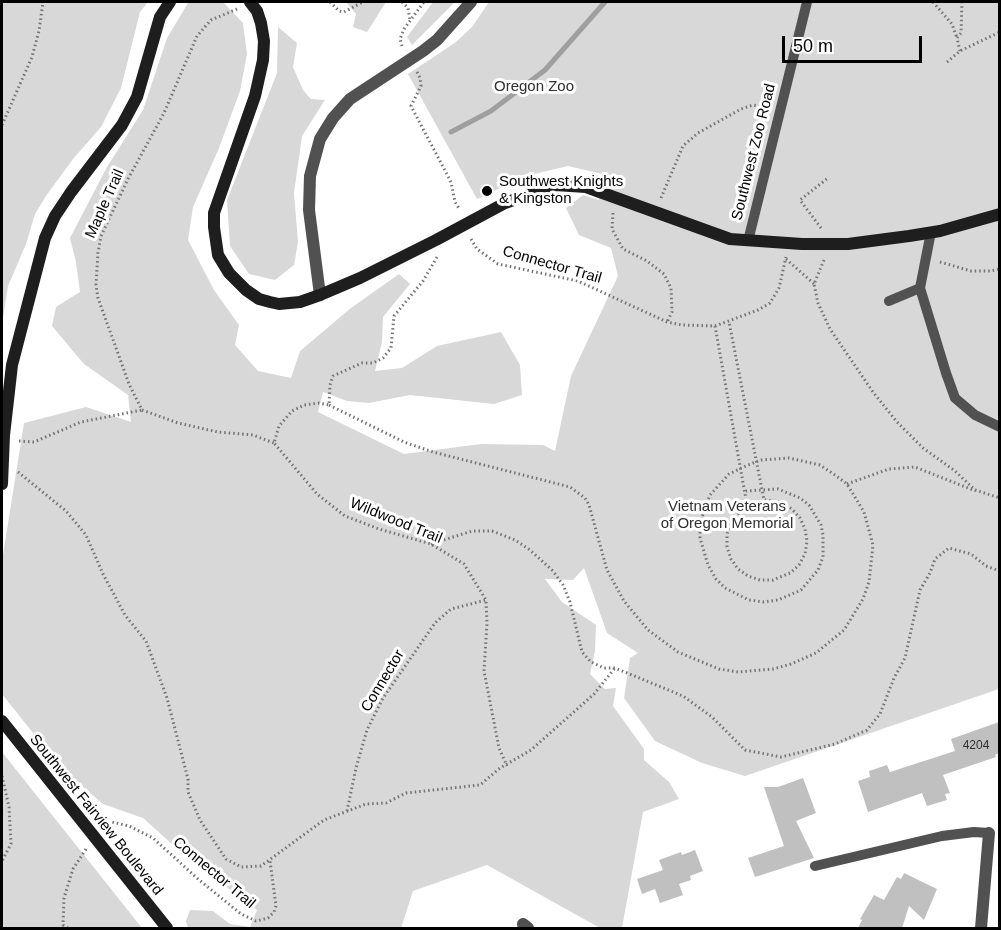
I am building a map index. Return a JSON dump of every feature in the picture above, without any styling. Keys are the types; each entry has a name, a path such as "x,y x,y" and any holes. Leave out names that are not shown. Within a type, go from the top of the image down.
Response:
{"street":[{"path":"2,484 3,435 12,365 45,238 55,216 71,192 123,125 137,97 160,17 170,2"},
{"path":"250,2 257,11 261,23 264,41 263,60 255,96 214,213 214,239 218,255 237,282 259,298 279,304 300,302 360,278 505,203 555,185 586,188 718,235 748,241 848,244 940,231 999,214"},
{"path":"320,295 309,210 310,176 320,139 333,118 350,99 423,51 471,2"},
{"name":"Southwest Fairview Boulevard","path":"2,721 167,928"},
{"path":"981,928 989,833"}],"lane":[{"name":"Southwest Zoo Road","path":"748,241 807,2"},
{"path":"930,232 920,288 955,398 975,415 999,427"},
{"path":"889,301 920,288"},
{"path":"815,866 942,836 974,832 989,833"}],"path":[{"path":"2,125 32,57 43,2"},
{"path":"330,2 344,12 363,2"},
{"path":"402,2 408,8 410,21"},
{"path":"404,52 400,39 404,29 424,2"},
{"path":"933,2 952,24 960,51"},
{"path":"957,38 961,33 962,2"},
{"name":"Maple Trail","path":"142,410 129,384 98,298 96,285 101,236 128,179 164,113 196,36 211,20 239,8"},
{"path":"947,62 960,51 999,32"},
{"path":"416,71 421,86 411,106 452,182 455,202 460,210"},
{"path":"655,212 683,146 698,133 741,109 753,105 780,111"},
{"path":"822,230 800,200 828,178"},
{"path":"617,199 612,216 612,229 616,238 623,249 647,261 664,274 671,288 672,312 667,322"},
{"name":"Connector Trail","path":"470,238 477,249 498,264 578,281 667,322 682,325 715,326 758,310 770,303 779,288 786,258"},
{"path":"329,405 333,376 362,363 373,363 383,358 391,348 394,316 423,281 435,262 438,253 436,240"},
{"path":"787,243 786,258 814,284"},
{"path":"926,256 931,260 971,271 999,269"},
{"path":"824,260 814,284 818,303 830,329 873,392 897,422 916,441 955,471 975,490"},
{"path":"715,326 747,505 732,520 727,534 727,547 731,559 748,576 760,580 773,580 790,573 799,565 805,554 806,535 800,518 792,509 781,502 764,500 729,322"},
{"path":"34,442 81,422 142,410 178,423 218,432 253,435 274,444 279,426 292,411 304,405 319,403 329,405 404,442 433,452 570,487 585,498 589,505 607,570 624,601 648,630 678,652 719,669 738,672 773,669 791,664 816,653 844,630 863,599 869,582 873,546 864,512 847,484 820,465 802,459 776,457 748,465 729,474 710,495 700,523 700,538 708,565 716,579 725,588 749,600 764,602 778,600 801,590 818,570 823,557 823,535 821,525 809,505 800,498 778,489 746,491"},
{"name":"Wildwood Trail","path":"274,444 317,494 345,516 379,529 431,544 464,564 486,600"},
{"path":"14,467 66,511 86,536 125,615 146,641 167,698 188,778 188,792 200,820 226,859 241,867 261,866 324,820 366,804 386,803 406,793 480,785 500,768 531,750 586,701 615,669"},
{"path":"847,484 889,469 915,467 999,498"},
{"path":"431,544 472,531 492,531 523,545 553,571 563,585 570,602 582,652 591,662 683,696 712,717 745,750 781,757 835,744 867,730 880,714 894,678 905,658 920,591 935,559 949,548 971,554 986,566 999,571"},
{"path":"486,600 484,671 499,748 507,766"},
{"name":"Connector","path":"347,811 367,730 383,698 435,623 451,609 486,600"},
{"path":"2,776 9,807 11,844 2,861"},
{"name":"Connector Trail","path":"93,837 112,822 129,826 153,838 198,879 242,914 256,921 268,918 276,906 270,861"},
{"path":"68,928 63,925 64,898 73,869 93,837"}],"green space":[{"path":"2,2 148,2 140,12 121,88 101,127 73,159 35,214 26,244 8,286 2,324"},
{"path":"346,2 386,2 367,32 353,27 356,14"},
{"path":"433,2 455,2 412,45 407,37"},
{"path":"489,2 999,2 999,689 745,776 702,763 655,741 624,698 630,658 638,653 607,633 584,568 573,580 545,579 562,602 596,625 595,651 590,674 605,689 616,688 613,706 644,749 644,760 669,782 679,799 643,812 622,928 600,928 487,865 413,891 401,928 188,928 186,921 190,910 213,911 230,924 250,927 257,910 183,854 143,818 103,804 60,767 2,694 2,561 24,423 86,407 131,422 128,395 84,364 52,326 56,307 80,292 70,238 107,167 143,110 167,38 188,3 224,3 243,23 247,54 240,91 219,148 193,207 188,240 214,290 239,325 235,345 258,371 291,378 300,351 351,308 399,274 410,284 383,317 382,342 375,371 402,368 437,346 501,332 520,365 522,395 494,404 410,395 369,403 347,401 323,392 318,412 404,454 481,444 543,445 555,451 571,376 618,276 611,248 579,235 566,208 583,195 599,200 597,191 611,176 568,166 526,176 477,199 408,74 456,42 472,27"},
{"path":"278,27 297,43 293,67 303,90 311,99 325,100 302,136 294,193 298,242 294,265 275,280 249,274 230,246 227,200 277,73"},
{"path":"2,752 142,928 2,928"}],"building":[{"path":"999,722 999,753 995,755 996,757 943,775 950,793 945,794 947,800 927,806 922,793 868,812 858,781 870,777 869,771 887,765 890,772 955,751 951,739"},
{"path":"803,778 816,813 796,821 814,858 755,877 748,858 784,846 764,787 778,787"},
{"path":"695,850 703,871 690,876 691,880 679,884 683,895 660,903 655,889 642,894 637,879 663,870 659,860 681,852 682,855"},
{"path":"904,873 937,889 924,920 909,906 902,928 858,928 862,920 860,919 874,895 884,900 897,877 901,879"}],"waterway":[{"path":"451,132 491,111 545,70 605,2"}],"place":[{"name":"Southwest Knights & Kingston","path":"487,191"}],"park label":[{"name":"Oregon Zoo","path":"534,87"},
{"name":"Vietnam Veterans of Oregon Memorial","path":"727,516"}]}
